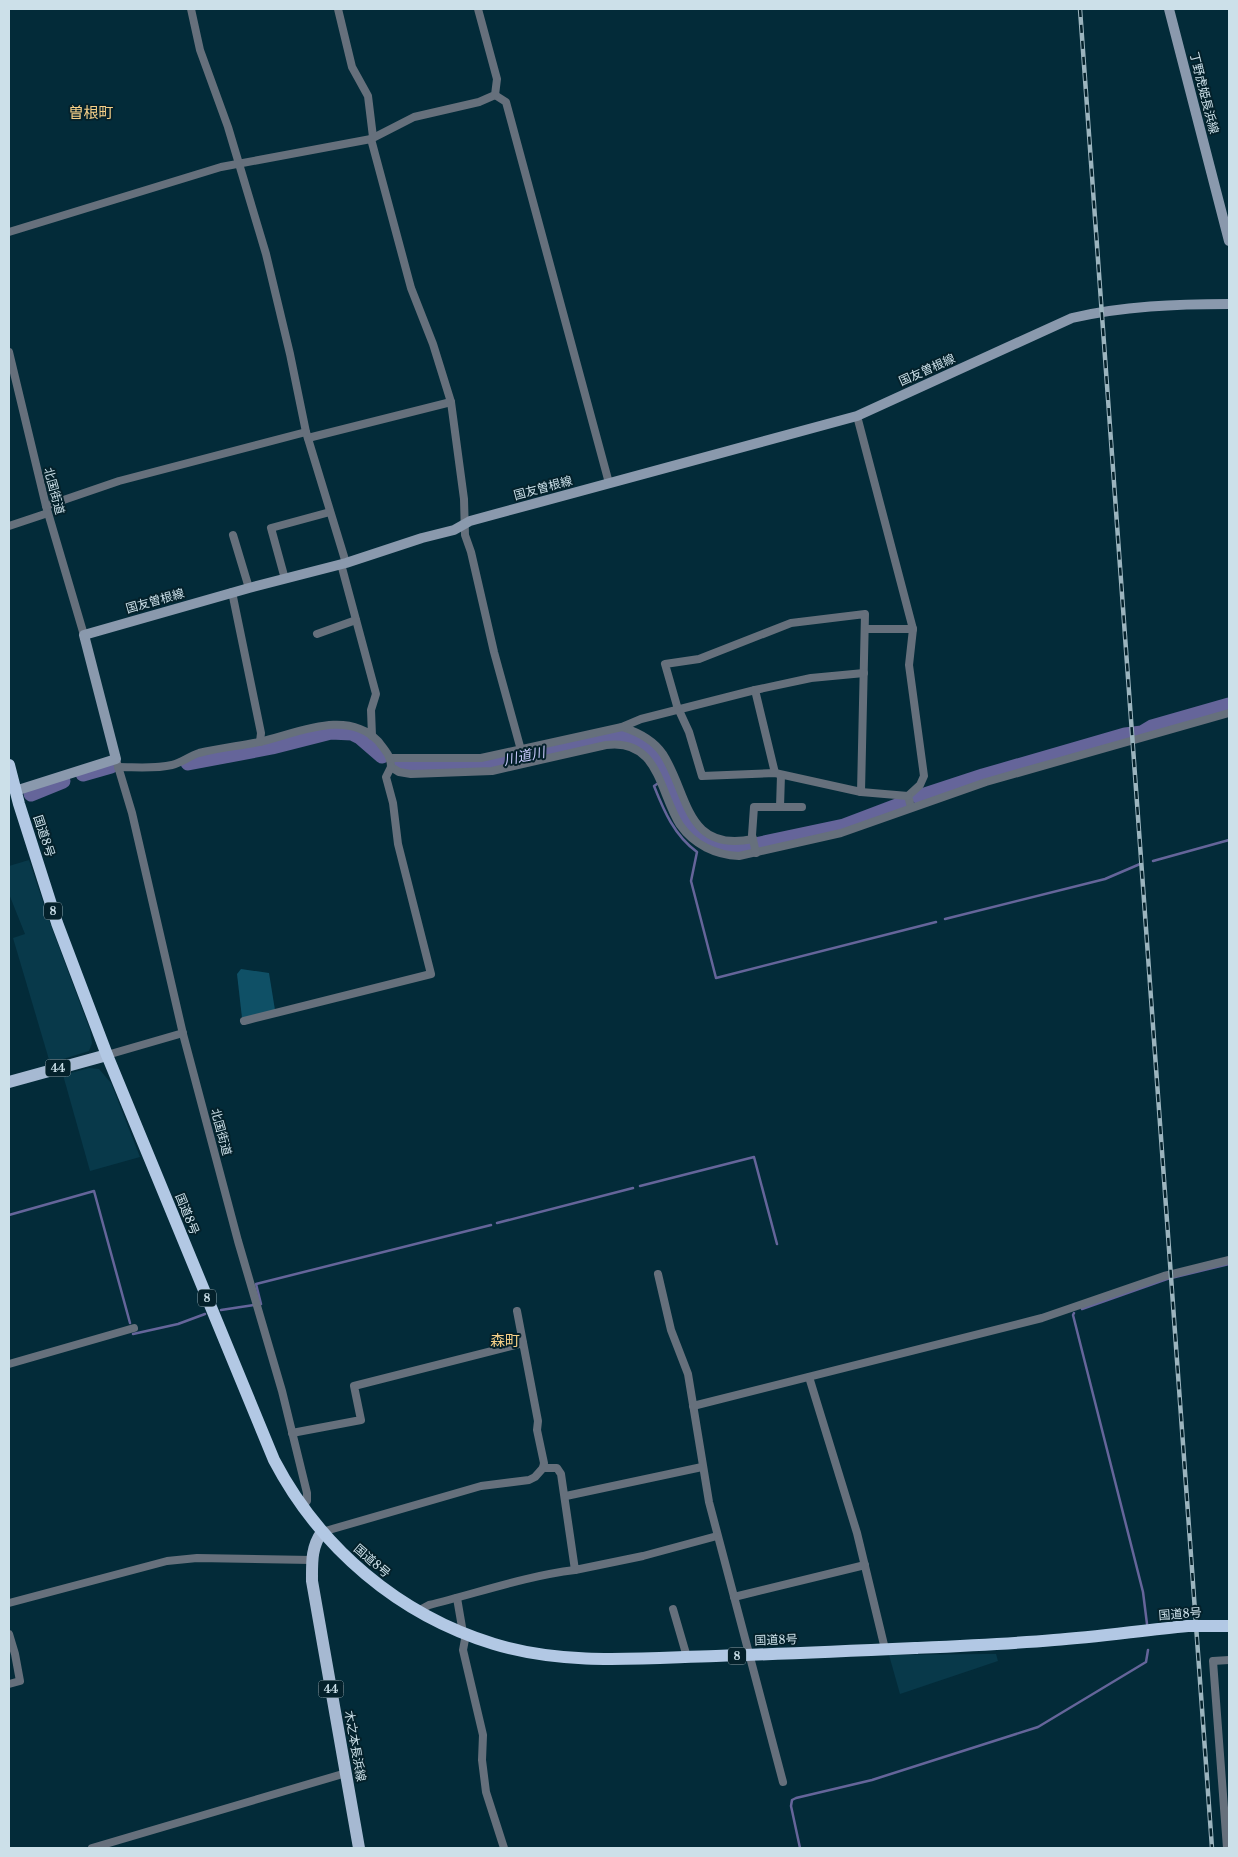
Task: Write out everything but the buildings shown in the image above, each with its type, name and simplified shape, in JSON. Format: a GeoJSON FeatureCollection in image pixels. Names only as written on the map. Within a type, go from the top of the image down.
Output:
{"type":"FeatureCollection","features":[{"type":"Feature","properties":{"kind":"highway","name":"国道8号"},"geometry":{"type":"LineString","coordinates":[[9,765],[12,792],[56,921],[107,1054],[266,1442],[282,1477],[322,1532],[364,1574],[385,1590],[418,1611],[464,1633],[493,1644],[563,1658],[590,1660],[885,1650],[1056,1640],[1188,1626],[1229,1626]]}},
{"type":"Feature","properties":{"kind":"main road","name":"丁野虎姫長浜線"},"geometry":{"type":"LineString","coordinates":[[1170,9],[1229,241]]}},
{"type":"Feature","properties":{"kind":"main road","name":"国友曽根線"},"geometry":{"type":"LineString","coordinates":[[84,634],[232,592],[344,564],[422,538],[454,530],[470,521],[857,416],[1072,318],[1107,311],[1190,304],[1229,304]]}},
{"type":"Feature","properties":{"kind":"main road"},"geometry":{"type":"LineString","coordinates":[[12,792],[117,763],[84,634]]}},
{"type":"Feature","properties":{"kind":"main road","name":"44"},"geometry":{"type":"LineString","coordinates":[[9,1082],[107,1054]]}},
{"type":"Feature","properties":{"kind":"main road","name":"木之本長浜線"},"geometry":{"type":"LineString","coordinates":[[322,1532],[316,1540],[312,1560],[312,1581],[359,1848]]}},
{"type":"Feature","properties":{"kind":"street"},"geometry":{"type":"LineString","coordinates":[[191,9],[200,50],[228,127],[270,271],[307,435],[344,564],[356,620],[376,694],[372,710],[372,736]]}},
{"type":"Feature","properties":{"kind":"street"},"geometry":{"type":"LineString","coordinates":[[338,9],[352,67],[368,96],[372,138],[411,288],[433,344],[451,402],[464,499],[464,525],[494,652],[521,750]]}},
{"type":"Feature","properties":{"kind":"street"},"geometry":{"type":"LineString","coordinates":[[478,9],[497,79],[495,95]]}},
{"type":"Feature","properties":{"kind":"street"},"geometry":{"type":"LineString","coordinates":[[9,232],[238,162],[372,138],[414,117],[479,102],[495,95]]}},
{"type":"Feature","properties":{"kind":"street"},"geometry":{"type":"LineString","coordinates":[[495,95],[506,102],[609,483]]}},
{"type":"Feature","properties":{"kind":"street","name":"北国街道"},"geometry":{"type":"LineString","coordinates":[[9,352],[47,509],[84,634]]}},
{"type":"Feature","properties":{"kind":"street"},"geometry":{"type":"LineString","coordinates":[[9,526],[47,509],[138,476],[451,402]]}},
{"type":"Feature","properties":{"kind":"street"},"geometry":{"type":"LineString","coordinates":[[857,416],[913,629],[909,665],[924,776],[920,785],[908,796],[860,792],[778,774],[702,776],[690,732],[679,710],[665,664],[699,659],[791,622],[865,614],[860,792]]}},
{"type":"Feature","properties":{"kind":"street"},"geometry":{"type":"LineString","coordinates":[[285,579],[271,528],[330,512]]}},
{"type":"Feature","properties":{"kind":"street"},"geometry":{"type":"LineString","coordinates":[[233,535],[249,588]]}},
{"type":"Feature","properties":{"kind":"street"},"geometry":{"type":"LineString","coordinates":[[232,592],[261,733],[260,742]]}},
{"type":"Feature","properties":{"kind":"street"},"geometry":{"type":"LineString","coordinates":[[317,634],[356,620]]}},
{"type":"Feature","properties":{"kind":"street"},"geometry":{"type":"LineString","coordinates":[[866,629],[913,629]]}},
{"type":"Feature","properties":{"kind":"street"},"geometry":{"type":"LineString","coordinates":[[391,758],[481,758],[622,726],[641,719],[755,690],[811,678],[864,673]]}},
{"type":"Feature","properties":{"kind":"street"},"geometry":{"type":"LineString","coordinates":[[755,690],[778,774],[780,806]]}},
{"type":"Feature","properties":{"kind":"street"},"geometry":{"type":"LineString","coordinates":[[391,767],[400,772],[411,774],[484,772],[502,770],[606,745],[622,745],[634,748],[652,762],[681,825],[697,842],[713,851],[729,856],[754,846],[841,833],[986,782],[1229,713]]}},
{"type":"Feature","properties":{"kind":"street"},"geometry":{"type":"LineString","coordinates":[[117,763],[170,766],[198,754],[331,725],[353,726],[372,736],[391,758],[391,767],[386,776],[393,803],[398,844],[431,974],[244,1021]]}},
{"type":"Feature","properties":{"kind":"street"},"geometry":{"type":"LineString","coordinates":[[622,726],[644,736],[663,754],[690,815],[703,830],[711,835],[754,846]]}},
{"type":"Feature","properties":{"kind":"street","name":"北国街道"},"geometry":{"type":"LineString","coordinates":[[117,763],[132,814],[183,1033],[238,1241],[292,1432],[307,1493],[307,1501],[302,1507]]}},
{"type":"Feature","properties":{"kind":"street"},"geometry":{"type":"LineString","coordinates":[[908,796],[911,807]]}},
{"type":"Feature","properties":{"kind":"street"},"geometry":{"type":"LineString","coordinates":[[754,846],[754,807],[802,807]]}},
{"type":"Feature","properties":{"kind":"street"},"geometry":{"type":"LineString","coordinates":[[107,1054],[183,1033]]}},
{"type":"Feature","properties":{"kind":"street"},"geometry":{"type":"LineString","coordinates":[[693,1406],[1042,1318],[1164,1276],[1229,1260]]}},
{"type":"Feature","properties":{"kind":"street"},"geometry":{"type":"LineString","coordinates":[[658,1274],[672,1330],[688,1374],[702,1467],[717,1536],[783,1782]]}},
{"type":"Feature","properties":{"kind":"street"},"geometry":{"type":"LineString","coordinates":[[322,1532],[481,1486],[535,1478],[544,1464],[537,1430],[538,1421],[517,1311]]}},
{"type":"Feature","properties":{"kind":"street"},"geometry":{"type":"LineString","coordinates":[[9,1364],[134,1328]]}},
{"type":"Feature","properties":{"kind":"street"},"geometry":{"type":"LineString","coordinates":[[292,1432],[361,1420],[354,1386],[523,1343]]}},
{"type":"Feature","properties":{"kind":"street"},"geometry":{"type":"LineString","coordinates":[[809,1377],[857,1533],[885,1650]]}},
{"type":"Feature","properties":{"kind":"street"},"geometry":{"type":"LineString","coordinates":[[543,1468],[555,1467],[559,1469],[566,1496],[575,1570]]}},
{"type":"Feature","properties":{"kind":"street"},"geometry":{"type":"LineString","coordinates":[[566,1496],[702,1467]]}},
{"type":"Feature","properties":{"kind":"street"},"geometry":{"type":"LineString","coordinates":[[418,1611],[429,1605],[522,1579],[643,1556],[717,1536]]}},
{"type":"Feature","properties":{"kind":"street"},"geometry":{"type":"LineString","coordinates":[[9,1603],[167,1561],[197,1558],[312,1560]]}},
{"type":"Feature","properties":{"kind":"street"},"geometry":{"type":"LineString","coordinates":[[734,1597],[865,1565]]}},
{"type":"Feature","properties":{"kind":"street"},"geometry":{"type":"LineString","coordinates":[[457,1598],[464,1633],[463,1650],[483,1735],[482,1760],[486,1792],[504,1848]]}},
{"type":"Feature","properties":{"kind":"street"},"geometry":{"type":"LineString","coordinates":[[673,1609],[687,1657]]}},
{"type":"Feature","properties":{"kind":"street"},"geometry":{"type":"LineString","coordinates":[[9,1634],[12,1655],[20,1681],[9,1684]]}},
{"type":"Feature","properties":{"kind":"street"},"geometry":{"type":"LineString","coordinates":[[1227,1848],[1225,1783],[1213,1661],[1229,1660]]}},
{"type":"Feature","properties":{"kind":"street"},"geometry":{"type":"LineString","coordinates":[[92,1848],[346,1773]]}},
{"type":"Feature","properties":{"kind":"shaded area"},"geometry":{"type":"Polygon","coordinates":[[[29,860],[50,923],[90,1030],[92,1043],[89,1051],[50,1063],[13,938],[25,934],[9,894],[9,866],[29,860]]]}},
{"type":"Feature","properties":{"kind":"shaded area"},"geometry":{"type":"Polygon","coordinates":[[[241,969],[269,973],[275,1010],[242,1018],[237,974],[241,969]]]}},
{"type":"Feature","properties":{"kind":"shaded area"},"geometry":{"type":"Polygon","coordinates":[[[89,1068],[99,1069],[111,1083],[140,1157],[90,1171],[63,1075],[89,1068]]]}},
{"type":"Feature","properties":{"kind":"shaded area"},"geometry":{"type":"Polygon","coordinates":[[[996,1654],[998,1661],[900,1694],[889,1655],[996,1654]]]}},
{"type":"Feature","properties":{"kind":"waterway"},"geometry":{"type":"LineString","coordinates":[[919,797],[983,776],[1125,735],[1142,733],[1152,727],[1229,705]]}},
{"type":"Feature","properties":{"kind":"waterway","name":"川道川"},"geometry":{"type":"LineString","coordinates":[[188,763],[272,747],[331,732],[352,733],[360,737],[382,756]]}},
{"type":"Feature","properties":{"kind":"waterway"},"geometry":{"type":"LineString","coordinates":[[400,765],[483,765],[612,737],[637,742],[653,754],[664,771],[681,812],[694,829],[713,842],[741,848],[844,826],[902,804]]}},
{"type":"Feature","properties":{"kind":"waterway","name":"川道川"},"geometry":{"type":"LineString","coordinates":[[83,774],[111,766]]}},
{"type":"Feature","properties":{"kind":"waterway","name":"川道川"},"geometry":{"type":"LineString","coordinates":[[31,794],[63,781]]}},
{"type":"Feature","properties":{"kind":"waterway"},"geometry":{"type":"LineString","coordinates":[[657,784],[654,786],[671,822],[682,838],[697,852],[691,881],[716,978],[936,922]]}},
{"type":"Feature","properties":{"kind":"waterway"},"geometry":{"type":"LineString","coordinates":[[1153,861],[1229,840]]}},
{"type":"Feature","properties":{"kind":"waterway"},"geometry":{"type":"LineString","coordinates":[[945,919],[1105,879],[1140,864]]}},
{"type":"Feature","properties":{"kind":"waterway"},"geometry":{"type":"LineString","coordinates":[[640,1186],[754,1157],[777,1244]]}},
{"type":"Feature","properties":{"kind":"waterway"},"geometry":{"type":"LineString","coordinates":[[497,1223],[633,1188]]}},
{"type":"Feature","properties":{"kind":"waterway"},"geometry":{"type":"LineString","coordinates":[[9,1215],[94,1191],[130,1323]]}},
{"type":"Feature","properties":{"kind":"waterway"},"geometry":{"type":"LineString","coordinates":[[261,1304],[256,1284],[491,1225]]}},
{"type":"Feature","properties":{"kind":"waterway"},"geometry":{"type":"LineString","coordinates":[[1082,1309],[1167,1279],[1229,1264]]}},
{"type":"Feature","properties":{"kind":"waterway"},"geometry":{"type":"LineString","coordinates":[[221,1310],[254,1305]]}},
{"type":"Feature","properties":{"kind":"waterway"},"geometry":{"type":"LineString","coordinates":[[1074,1313],[1143,1592],[1147,1624]]}},
{"type":"Feature","properties":{"kind":"waterway"},"geometry":{"type":"LineString","coordinates":[[133,1334],[178,1324],[205,1314]]}},
{"type":"Feature","properties":{"kind":"waterway"},"geometry":{"type":"LineString","coordinates":[[800,1848],[791,1806],[792,1800],[872,1780],[1038,1727],[1146,1662],[1148,1650]]}},
{"type":"Feature","properties":{"kind":"railway"},"geometry":{"type":"LineString","coordinates":[[1080,9],[1212,1848]]}},
{"type":"Feature","properties":{"kind":"district","name":"曽根町"},"geometry":{"type":"Point","coordinates":[91,113]}},
{"type":"Feature","properties":{"kind":"district","name":"森町"},"geometry":{"type":"Point","coordinates":[505,1341]}}]}
